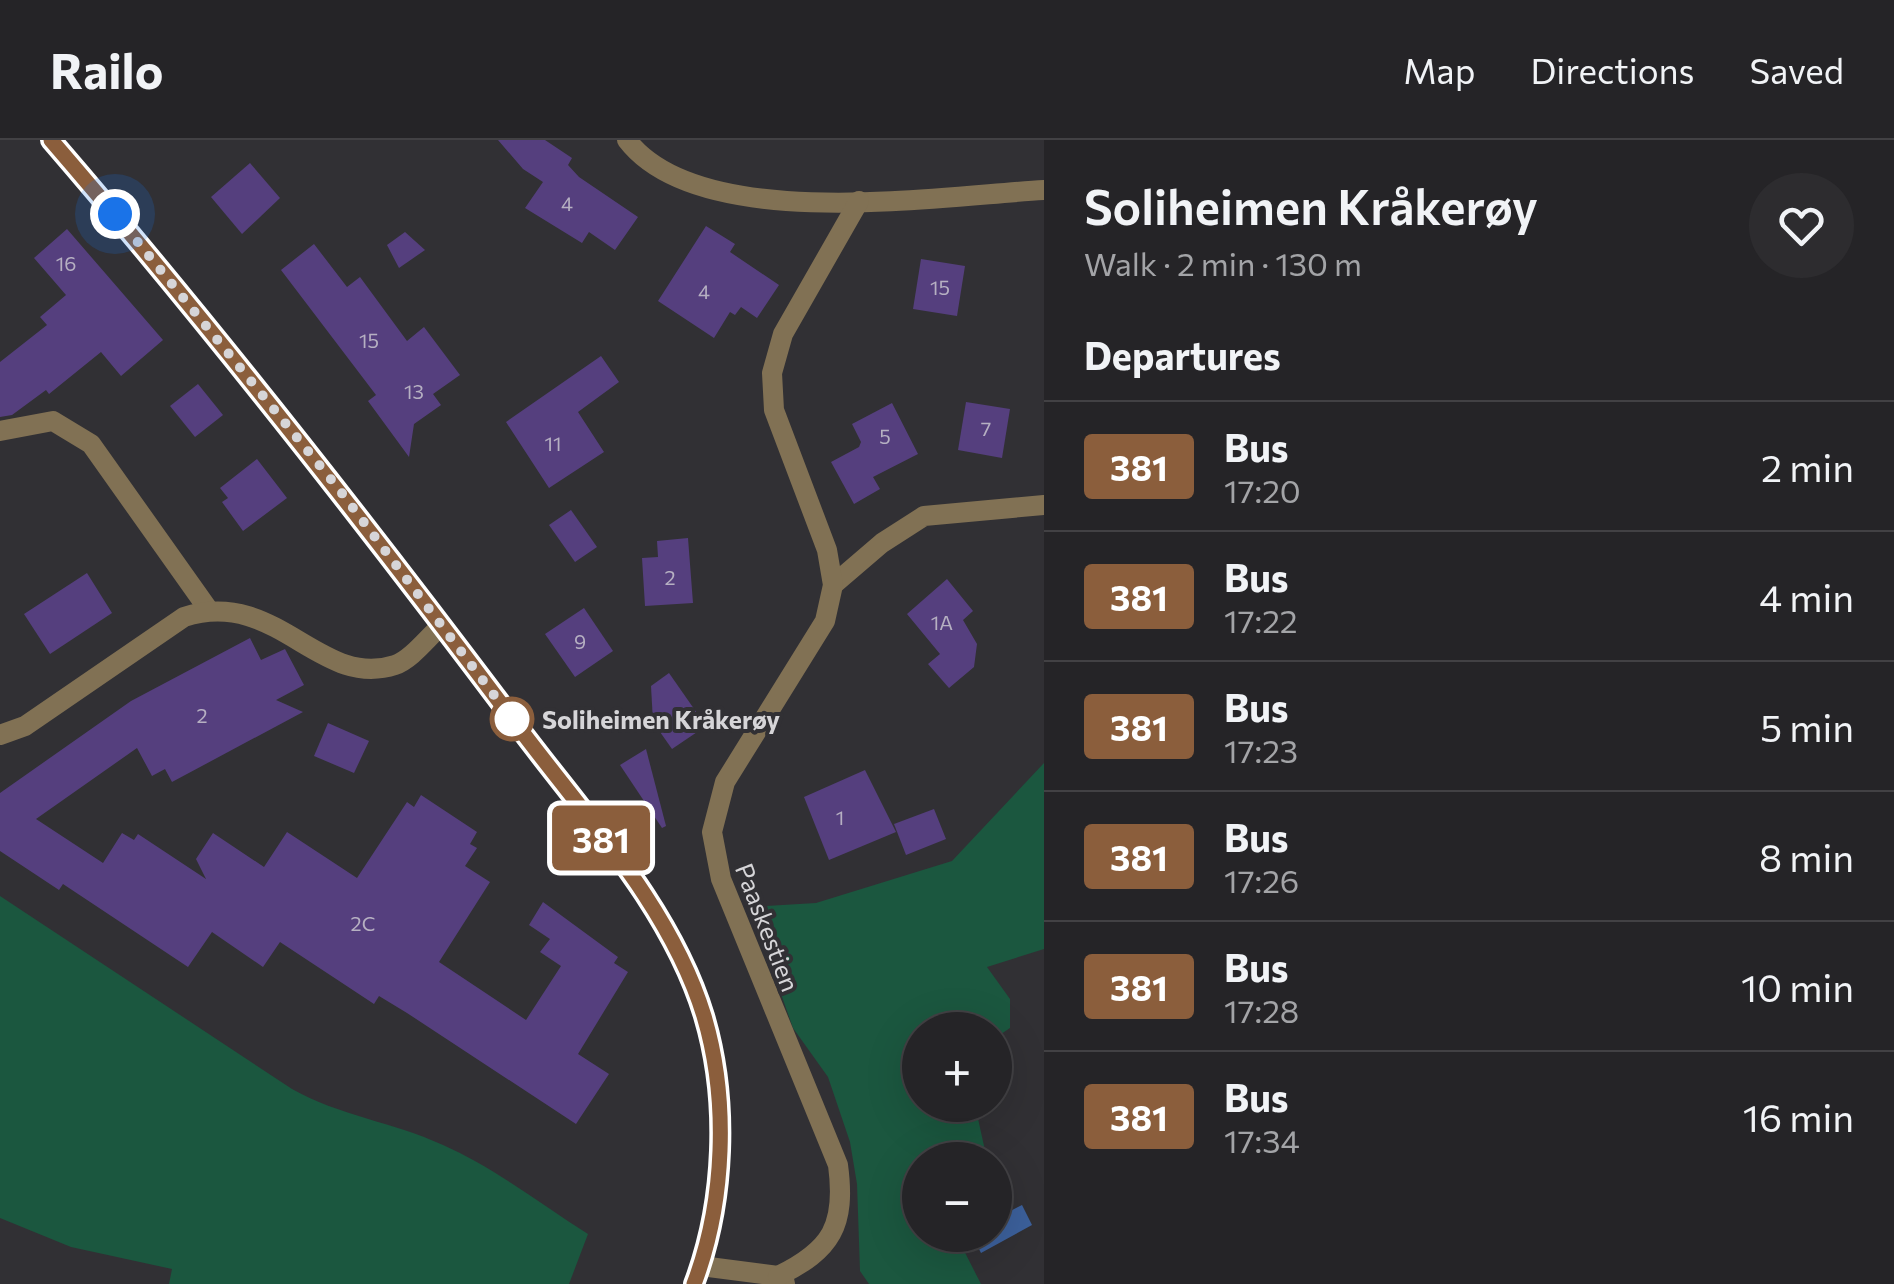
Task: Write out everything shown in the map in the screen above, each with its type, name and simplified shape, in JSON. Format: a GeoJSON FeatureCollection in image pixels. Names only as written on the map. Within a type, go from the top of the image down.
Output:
{"type":"FeatureCollection","features":[{"type":"Feature","properties":{"kind":"street"},"geometry":{"type":"LineString","coordinates":[[52,140],[178,286],[442,625],[658,918],[703,1014],[720,1114],[718,1165],[697,1275],[782,1280]]}},
{"type":"Feature","properties":{"kind":"street"},"geometry":{"type":"LineString","coordinates":[[627,140],[692,184],[767,202],[1044,190]]}},
{"type":"Feature","properties":{"kind":"street"},"geometry":{"type":"LineString","coordinates":[[833,585],[827,550],[774,410],[772,373],[783,334],[859,200]]}},
{"type":"Feature","properties":{"kind":"street"},"geometry":{"type":"LineString","coordinates":[[0,431],[53,421],[91,444],[208,609]]}},
{"type":"Feature","properties":{"kind":"street"},"geometry":{"type":"LineString","coordinates":[[833,585],[882,543],[924,516],[1044,505]]}},
{"type":"Feature","properties":{"kind":"street","name":"Paaskestien"},"geometry":{"type":"LineString","coordinates":[[782,1280],[828,1243],[842,1194],[838,1165],[720,879],[712,832],[724,782],[824,621],[833,585]]}},
{"type":"Feature","properties":{"kind":"street"},"geometry":{"type":"LineString","coordinates":[[0,735],[25,726],[184,617],[208,609],[265,620],[351,668],[394,666],[442,625]]}},
{"type":"Feature","properties":{"kind":"green space"},"geometry":{"type":"Polygon","coordinates":[[[1044,763],[1044,949],[987,967],[1010,999],[1010,1012],[902,1012],[902,1122],[979,1122],[983,1142],[902,1142],[902,1252],[965,1252],[981,1284],[869,1284],[860,1271],[857,1184],[850,1142],[828,1077],[793,1028],[754,917],[766,906],[816,903],[952,861],[1044,763]]]}},
{"type":"Feature","properties":{"kind":"green space"},"geometry":{"type":"Polygon","coordinates":[[[0,896],[292,1089],[462,1154],[588,1234],[569,1284],[169,1284],[172,1269],[71,1247],[0,1218],[0,896]]]}},
{"type":"Feature","properties":{"kind":"water"},"geometry":{"type":"Polygon","coordinates":[[[1022,1205],[1032,1225],[1012,1236],[1012,1210],[1022,1205]]]}},
{"type":"Feature","properties":{"kind":"building"},"geometry":{"type":"Polygon","coordinates":[[[498,140],[545,140],[572,158],[568,165],[579,177],[638,217],[615,250],[589,232],[582,243],[525,208],[543,182],[523,169],[498,140]]]}},
{"type":"Feature","properties":{"kind":"building"},"geometry":{"type":"Polygon","coordinates":[[[250,163],[280,198],[242,234],[211,197],[250,163]]]}},
{"type":"Feature","properties":{"kind":"building"},"geometry":{"type":"Polygon","coordinates":[[[706,226],[735,244],[730,252],[779,285],[757,318],[741,307],[735,315],[730,312],[714,338],[658,301],[706,226]]]}},
{"type":"Feature","properties":{"kind":"building"},"geometry":{"type":"Polygon","coordinates":[[[67,229],[163,340],[121,376],[101,352],[49,394],[46,390],[12,415],[0,417],[0,362],[47,325],[40,317],[66,295],[34,258],[67,229]]]}},
{"type":"Feature","properties":{"kind":"building"},"geometry":{"type":"Polygon","coordinates":[[[405,232],[425,250],[399,268],[387,245],[405,232]]]}},
{"type":"Feature","properties":{"kind":"building"},"geometry":{"type":"Polygon","coordinates":[[[314,244],[347,287],[360,277],[407,341],[424,327],[460,375],[433,394],[441,405],[414,424],[409,457],[368,401],[376,395],[281,270],[314,244]]]}},
{"type":"Feature","properties":{"kind":"building"},"geometry":{"type":"Polygon","coordinates":[[[921,259],[965,266],[957,316],[913,309],[921,259]]]}},
{"type":"Feature","properties":{"kind":"building"},"geometry":{"type":"Polygon","coordinates":[[[601,356],[619,382],[578,412],[604,452],[549,488],[506,422],[601,356]]]}},
{"type":"Feature","properties":{"kind":"building"},"geometry":{"type":"Polygon","coordinates":[[[198,384],[223,415],[195,437],[170,406],[198,384]]]}},
{"type":"Feature","properties":{"kind":"building"},"geometry":{"type":"Polygon","coordinates":[[[966,402],[1010,409],[1002,458],[958,450],[966,402]]]}},
{"type":"Feature","properties":{"kind":"building"},"geometry":{"type":"Polygon","coordinates":[[[892,403],[918,454],[873,477],[880,489],[854,504],[831,462],[859,447],[861,442],[852,424],[892,403]]]}},
{"type":"Feature","properties":{"kind":"building"},"geometry":{"type":"Polygon","coordinates":[[[257,459],[287,498],[243,531],[222,502],[228,498],[220,488],[257,459]]]}},
{"type":"Feature","properties":{"kind":"building"},"geometry":{"type":"Polygon","coordinates":[[[571,510],[597,547],[575,562],[549,525],[571,510]]]}},
{"type":"Feature","properties":{"kind":"building"},"geometry":{"type":"Polygon","coordinates":[[[688,538],[693,603],[645,606],[642,558],[658,557],[657,541],[688,538]]]}},
{"type":"Feature","properties":{"kind":"building"},"geometry":{"type":"Polygon","coordinates":[[[87,573],[112,613],[50,654],[24,614],[87,573]]]}},
{"type":"Feature","properties":{"kind":"building"},"geometry":{"type":"Polygon","coordinates":[[[947,579],[973,611],[963,620],[977,644],[974,667],[949,688],[928,664],[940,654],[907,614],[947,579]]]}},
{"type":"Feature","properties":{"kind":"building"},"geometry":{"type":"Polygon","coordinates":[[[584,608],[613,651],[575,677],[545,634],[584,608]]]}},
{"type":"Feature","properties":{"kind":"building"},"geometry":{"type":"Polygon","coordinates":[[[250,638],[261,660],[285,649],[304,685],[276,700],[303,712],[172,782],[165,769],[152,776],[137,748],[36,819],[103,863],[122,833],[134,840],[138,834],[206,879],[196,859],[213,833],[264,867],[287,832],[357,878],[407,802],[414,807],[421,795],[477,832],[470,844],[477,848],[465,866],[490,882],[439,962],[526,1020],[561,966],[540,952],[550,939],[529,925],[543,902],[618,957],[614,963],[628,972],[578,1054],[609,1074],[576,1124],[407,1013],[379,996],[374,1004],[280,942],[263,967],[212,932],[188,967],[63,884],[59,890],[0,851],[0,793],[131,701],[250,638]]]}},
{"type":"Feature","properties":{"kind":"building"},"geometry":{"type":"Polygon","coordinates":[[[669,673],[706,726],[672,749],[653,722],[651,686],[669,673]]]}},
{"type":"Feature","properties":{"kind":"building"},"geometry":{"type":"Polygon","coordinates":[[[328,723],[369,741],[354,773],[314,756],[328,723]]]}},
{"type":"Feature","properties":{"kind":"building"},"geometry":{"type":"Polygon","coordinates":[[[646,749],[666,826],[662,828],[620,765],[646,749]]]}},
{"type":"Feature","properties":{"kind":"building"},"geometry":{"type":"Polygon","coordinates":[[[865,770],[896,832],[829,860],[804,797],[865,770]]]}},
{"type":"Feature","properties":{"kind":"building"},"geometry":{"type":"Polygon","coordinates":[[[934,809],[946,839],[906,855],[894,824],[934,809]]]}},
{"type":"Feature","properties":{"kind":"bus line","name":"381"},"geometry":{"type":"LineString","coordinates":[[51,140],[178,286],[338,488],[612,852],[669,936],[703,1014],[715,1066],[720,1114],[712,1212],[694,1284]]}},
{"type":"Feature","properties":{"kind":"place","name":"Soliheimen Kråkerøy"},"geometry":{"type":"Point","coordinates":[512,719]}},
{"type":"Feature","properties":{"kind":"route"},"geometry":{"type":"LineString","coordinates":[[115,214],[178,286],[338,488],[512,719]]}}]}
